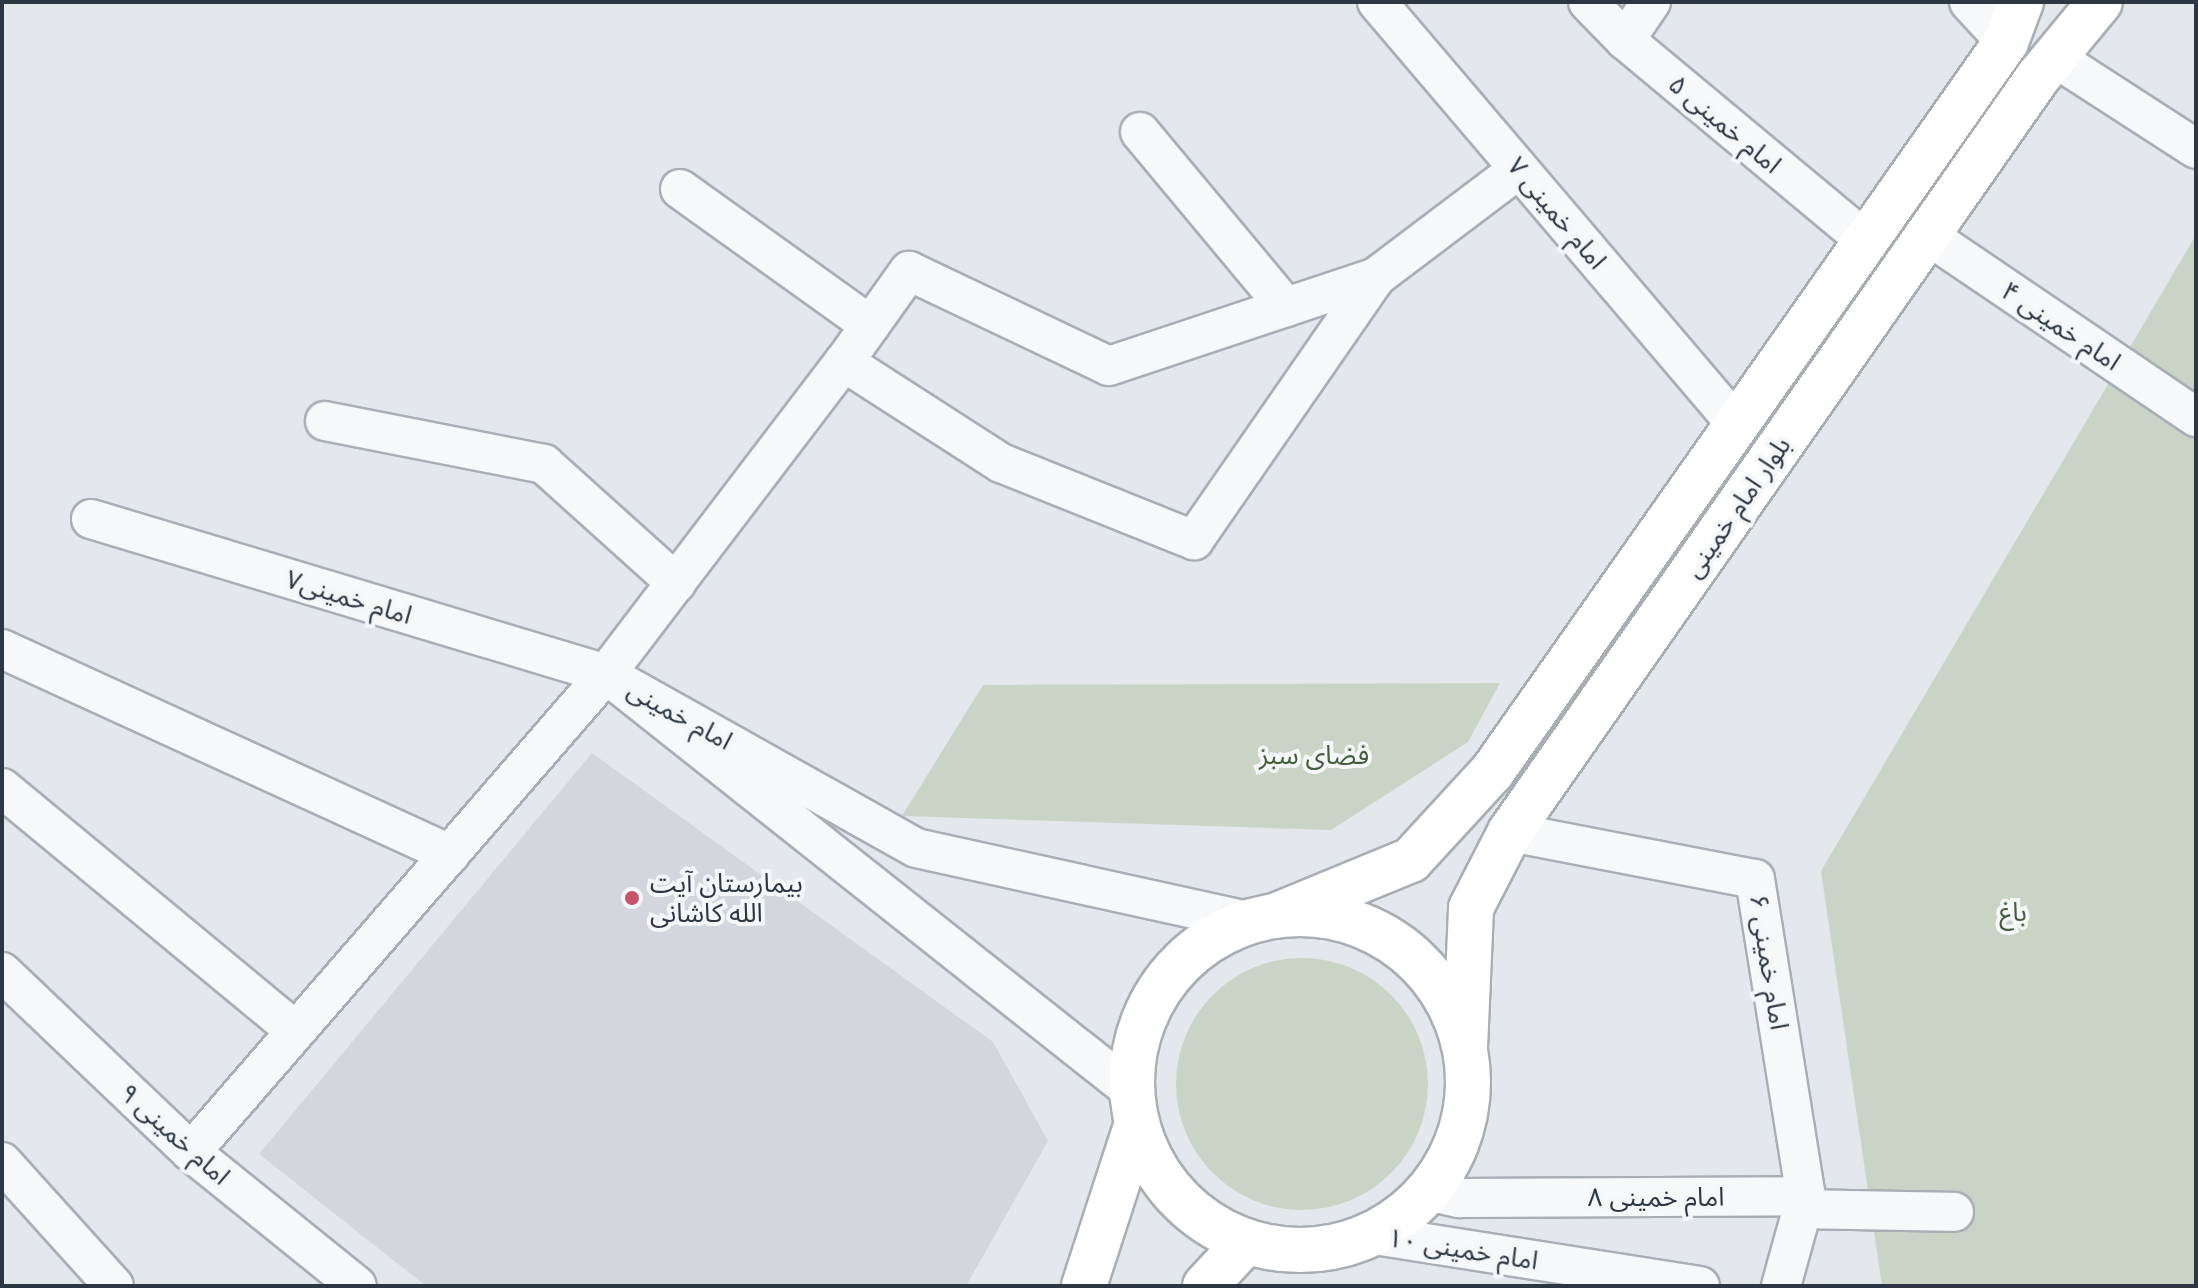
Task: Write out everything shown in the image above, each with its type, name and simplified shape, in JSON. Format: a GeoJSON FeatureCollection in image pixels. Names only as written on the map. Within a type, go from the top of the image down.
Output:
{"type":"FeatureCollection","features":[{"type":"Feature","properties":{"kind":"highway","name":"بلوار امام خمینی"},"geometry":{"type":"LineString","coordinates":[[1134,1107],[1136,1047],[1151,1005],[1175,969],[1210,941],[1411,860],[1492,772],[2006,42],[2021,2]]}},
{"type":"Feature","properties":{"kind":"highway","name":"بلوار امام خمینی"},"geometry":{"type":"LineString","coordinates":[[1465,1047],[1471,908],[1510,832],[1927,235],[2054,57],[2100,2]]}},
{"type":"Feature","properties":{"kind":"highway"},"geometry":{"type":"LineString","coordinates":[[1134,1107],[1152,1162],[1176,1197],[1208,1223],[1246,1242],[1295,1251],[1345,1244],[1390,1224],[1428,1191],[1459,1135],[1468,1098],[1465,1047],[1448,1000],[1417,959],[1375,931],[1327,915],[1263,918]]}},
{"type":"Feature","properties":{"kind":"highway"},"geometry":{"type":"LineString","coordinates":[[1084,1286],[1134,1107]]}},
{"type":"Feature","properties":{"kind":"highway"},"geometry":{"type":"LineString","coordinates":[[1205,1286],[1246,1242]]}},
{"type":"Feature","properties":{"kind":"street","name":"امام خمینی ۷"},"geometry":{"type":"LineString","coordinates":[[1377,2],[1737,425]]}},
{"type":"Feature","properties":{"kind":"street","name":"امام خمینی ۵"},"geometry":{"type":"LineString","coordinates":[[1588,2],[1625,40],[1866,241]]}},
{"type":"Feature","properties":{"kind":"street"},"geometry":{"type":"LineString","coordinates":[[1625,40],[1651,2]]}},
{"type":"Feature","properties":{"kind":"street"},"geometry":{"type":"LineString","coordinates":[[1969,2],[2006,42]]}},
{"type":"Feature","properties":{"kind":"street"},"geometry":{"type":"LineString","coordinates":[[2054,57],[2196,149]]}},
{"type":"Feature","properties":{"kind":"street"},"geometry":{"type":"LineString","coordinates":[[1140,132],[1286,307]]}},
{"type":"Feature","properties":{"kind":"street"},"geometry":{"type":"LineString","coordinates":[[844,362],[1001,463],[1194,540],[1376,277],[1519,169]]}},
{"type":"Feature","properties":{"kind":"street"},"geometry":{"type":"LineString","coordinates":[[680,189],[870,325]]}},
{"type":"Feature","properties":{"kind":"street","name":"امام خمینی ۴"},"geometry":{"type":"LineString","coordinates":[[1927,235],[2196,417]]}},
{"type":"Feature","properties":{"kind":"street"},"geometry":{"type":"LineString","coordinates":[[191,1152],[606,674],[844,362],[909,271],[1109,366],[1376,277]]}},
{"type":"Feature","properties":{"kind":"street"},"geometry":{"type":"LineString","coordinates":[[325,421],[544,464],[676,583]]}},
{"type":"Feature","properties":{"kind":"street","name":"امام خمینی۷"},"geometry":{"type":"LineString","coordinates":[[91,519],[606,674]]}},
{"type":"Feature","properties":{"kind":"street"},"geometry":{"type":"LineString","coordinates":[[2,649],[450,854]]}},
{"type":"Feature","properties":{"kind":"street","name":"امام خمینی"},"geometry":{"type":"LineString","coordinates":[[606,674],[916,848],[1263,918]]}},
{"type":"Feature","properties":{"kind":"street","name":"امام خمینی"},"geometry":{"type":"LineString","coordinates":[[606,674],[1134,1107]]}},
{"type":"Feature","properties":{"kind":"street"},"geometry":{"type":"LineString","coordinates":[[2,788],[296,1031]]}},
{"type":"Feature","properties":{"kind":"street","name":"امام خمینی ۶"},"geometry":{"type":"LineString","coordinates":[[1510,832],[1755,879],[1804,1202]]}},
{"type":"Feature","properties":{"kind":"street","name":"امام خمینی ۹"},"geometry":{"type":"LineString","coordinates":[[2,972],[191,1152],[357,1286]]}},
{"type":"Feature","properties":{"kind":"street"},"geometry":{"type":"LineString","coordinates":[[2,1162],[114,1286]]}},
{"type":"Feature","properties":{"kind":"street","name":"امام خمینی ۸"},"geometry":{"type":"LineString","coordinates":[[1428,1191],[1459,1198],[1804,1202],[1954,1212]]}},
{"type":"Feature","properties":{"kind":"street"},"geometry":{"type":"LineString","coordinates":[[1783,1279],[1804,1202]]}},
{"type":"Feature","properties":{"kind":"street","name":"امام خمینی ۱۰"},"geometry":{"type":"LineString","coordinates":[[1368,1234],[1700,1286]]}},
{"type":"Feature","properties":{"kind":"shaded area","name":"بیمارستان آیت الله کاشانی"},"geometry":{"type":"Polygon","coordinates":[[[592,753],[993,1042],[1048,1141],[966,1286],[426,1286],[259,1154],[592,753]]]}},
{"type":"Feature","properties":{"kind":"green space","name":"باغ"},"geometry":{"type":"Polygon","coordinates":[[[2196,235],[2196,1286],[1882,1286],[1821,871],[2196,235]]]}},
{"type":"Feature","properties":{"kind":"green space","name":"فضای سبز"},"geometry":{"type":"Polygon","coordinates":[[[1500,683],[1468,742],[1331,830],[902,816],[983,685],[1500,683]]]}},
{"type":"Feature","properties":{"kind":"green space"},"geometry":{"type":"Polygon","coordinates":[[[1302,958],[1350,968],[1391,995],[1418,1036],[1428,1084],[1418,1132],[1391,1173],[1350,1200],[1302,1210],[1254,1200],[1213,1173],[1186,1132],[1176,1084],[1186,1036],[1213,995],[1254,968],[1302,958]]]}},
{"type":"Feature","properties":{"kind":"place","name":"بیمارستان آیت الله کاشانی"},"geometry":{"type":"Point","coordinates":[632,898]}}]}
